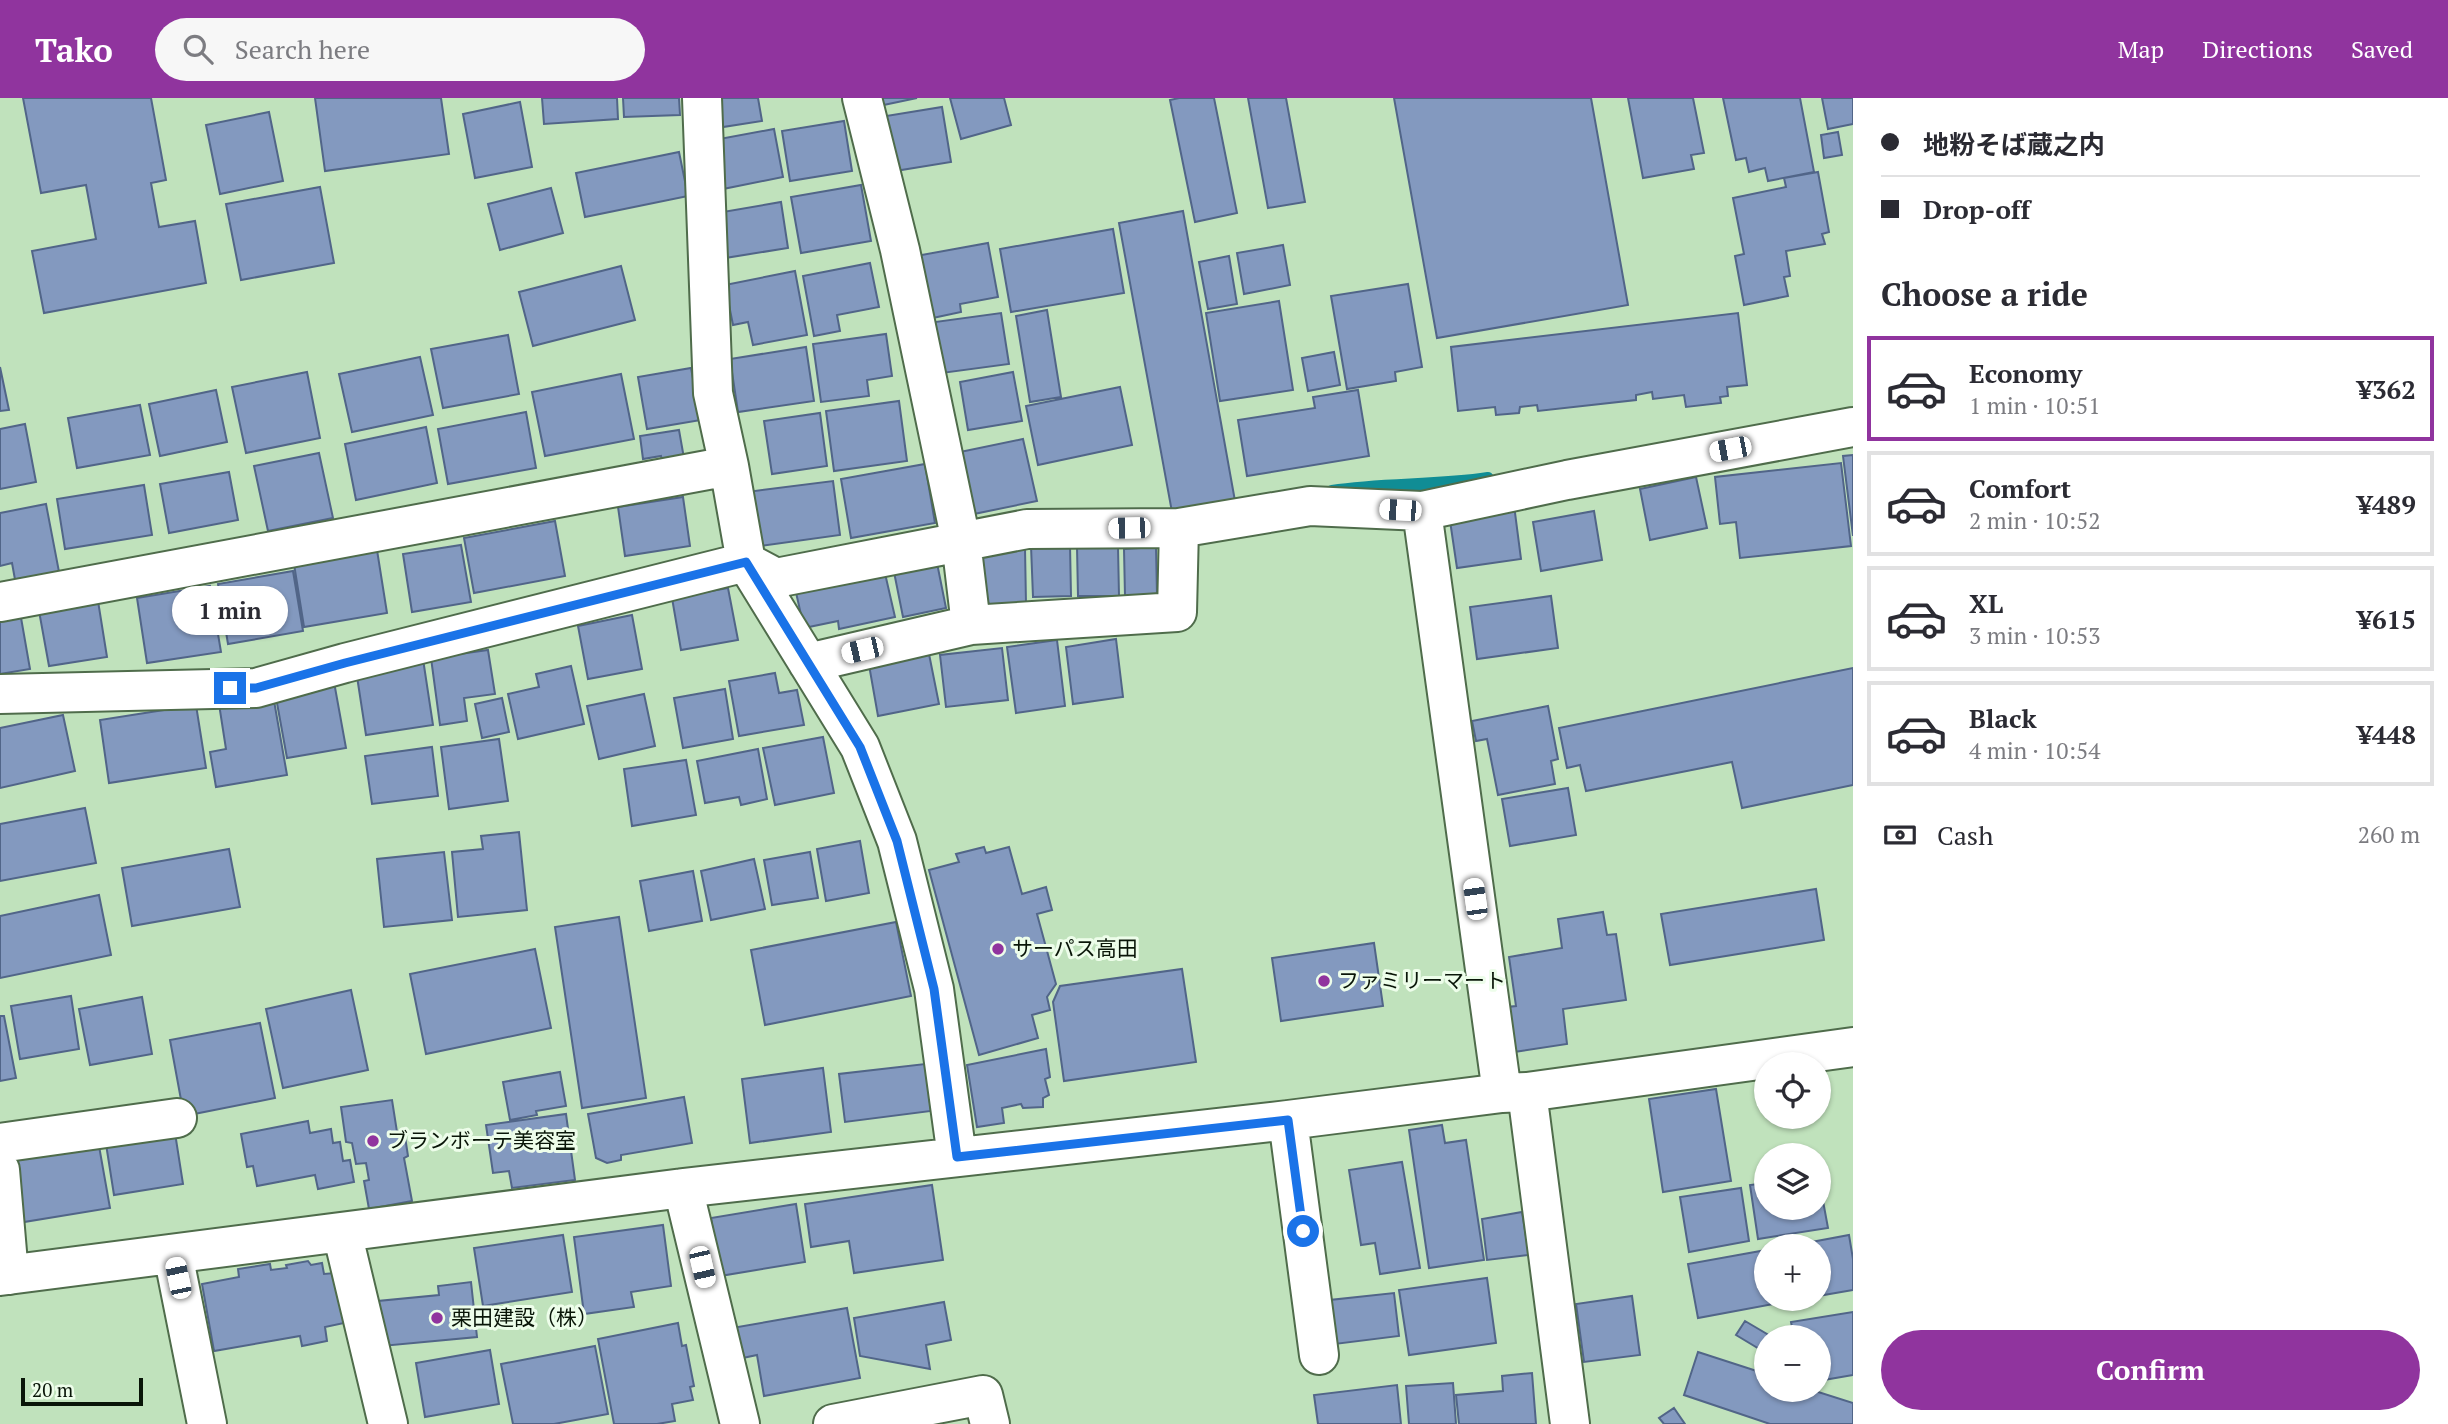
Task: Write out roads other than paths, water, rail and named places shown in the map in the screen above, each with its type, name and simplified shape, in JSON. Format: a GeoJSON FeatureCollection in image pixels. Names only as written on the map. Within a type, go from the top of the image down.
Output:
{"type":"FeatureCollection","features":[{"type":"Feature","properties":{"kind":"street"},"geometry":{"type":"LineString","coordinates":[[702,98],[713,393],[746,562],[860,747],[897,841],[934,989],[957,1157]]}},
{"type":"Feature","properties":{"kind":"street"},"geometry":{"type":"LineString","coordinates":[[862,98],[900,250],[961,541],[971,625]]}},
{"type":"Feature","properties":{"kind":"street"},"geometry":{"type":"LineString","coordinates":[[0,694],[256,688],[746,562],[776,578],[1027,529],[1179,527],[1310,506],[1422,511],[1567,480],[1853,427]]}},
{"type":"Feature","properties":{"kind":"street"},"geometry":{"type":"LineString","coordinates":[[0,602],[729,466]]}},
{"type":"Feature","properties":{"kind":"street"},"geometry":{"type":"LineString","coordinates":[[1422,511],[1514,1093],[1570,1424]]}},
{"type":"Feature","properties":{"kind":"street"},"geometry":{"type":"LineString","coordinates":[[808,663],[971,625],[1177,612],[1179,527]]}},
{"type":"Feature","properties":{"kind":"street"},"geometry":{"type":"LineString","coordinates":[[0,1170],[5,1276],[683,1188],[1514,1093],[1853,1047]]}},
{"type":"Feature","properties":{"kind":"street"},"geometry":{"type":"LineString","coordinates":[[0,1143],[177,1118]]}},
{"type":"Feature","properties":{"kind":"street"},"geometry":{"type":"LineString","coordinates":[[1288,1120],[1319,1355]]}},
{"type":"Feature","properties":{"kind":"street"},"geometry":{"type":"LineString","coordinates":[[683,1188],[740,1424]]}},
{"type":"Feature","properties":{"kind":"street"},"geometry":{"type":"LineString","coordinates":[[342,1232],[388,1424]]}},
{"type":"Feature","properties":{"kind":"street"},"geometry":{"type":"LineString","coordinates":[[173,1254],[207,1424]]}},
{"type":"Feature","properties":{"kind":"street"},"geometry":{"type":"LineString","coordinates":[[833,1424],[983,1395],[990,1424]]}},
{"type":"Feature","properties":{"kind":"waterway"},"geometry":{"type":"LineString","coordinates":[[1332,491],[1488,478]]}},
{"type":"Feature","properties":{"kind":"place","name":"サーパス高田"},"geometry":{"type":"Point","coordinates":[998,949]}},
{"type":"Feature","properties":{"kind":"place","name":"ファミリーマート"},"geometry":{"type":"Point","coordinates":[1324,981]}},
{"type":"Feature","properties":{"kind":"place","name":"ブランボーテ美容室"},"geometry":{"type":"Point","coordinates":[373,1141]}},
{"type":"Feature","properties":{"kind":"place","name":"栗田建設（株）"},"geometry":{"type":"Point","coordinates":[437,1318]}}]}
